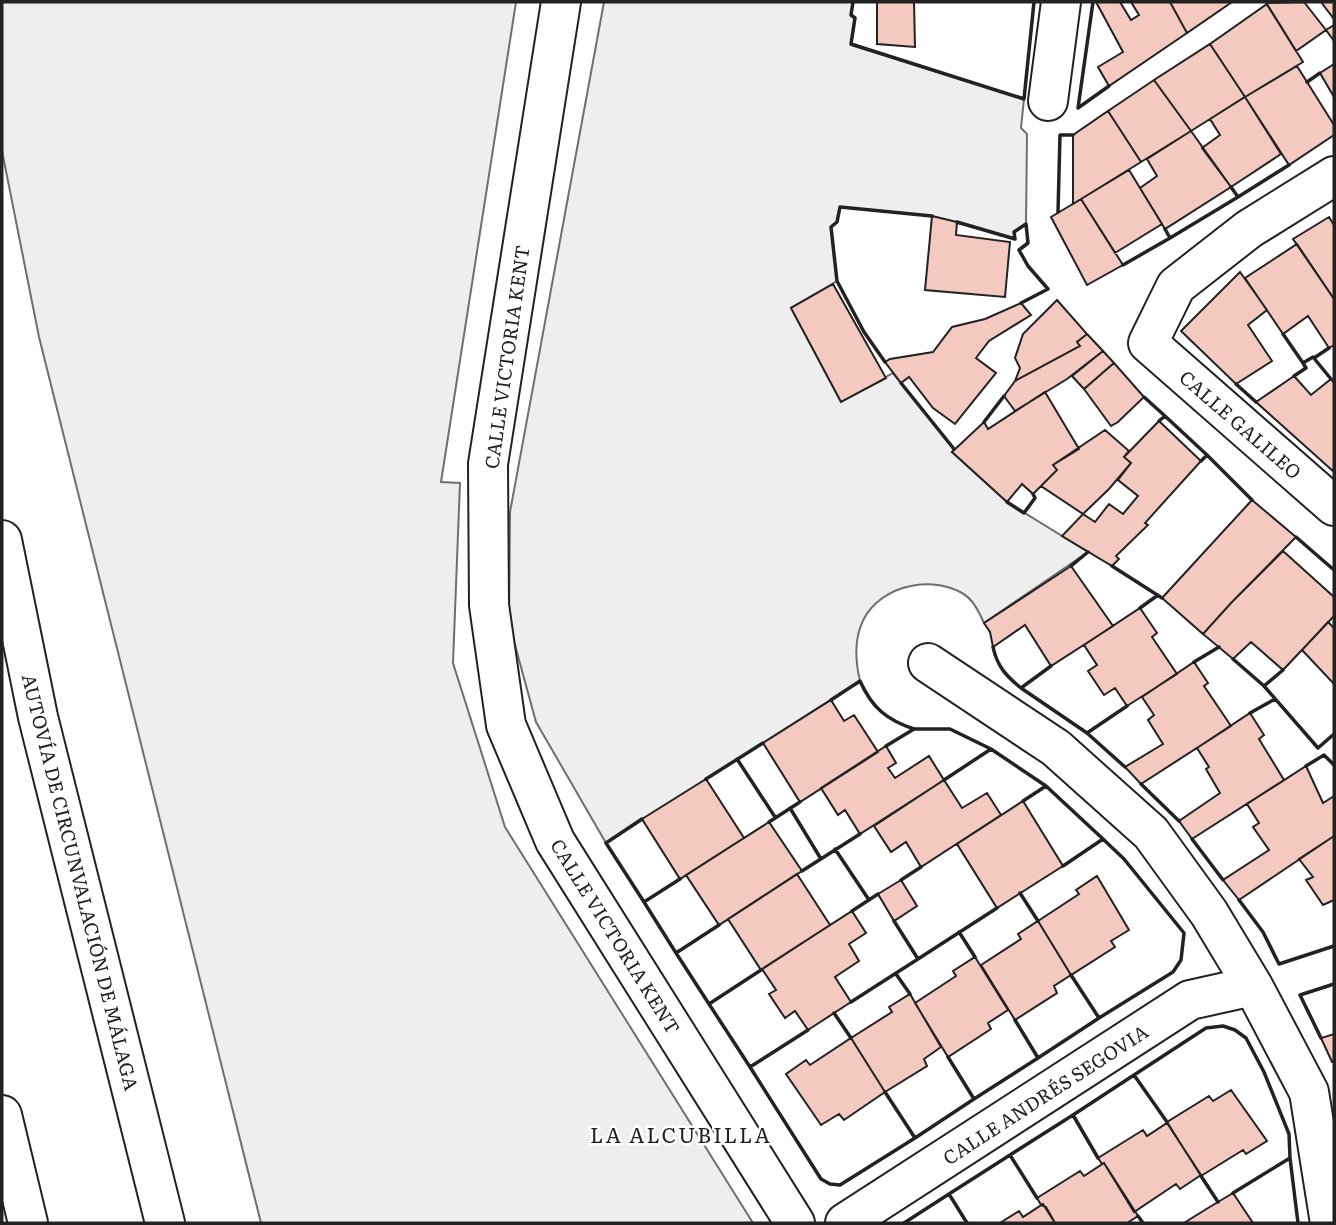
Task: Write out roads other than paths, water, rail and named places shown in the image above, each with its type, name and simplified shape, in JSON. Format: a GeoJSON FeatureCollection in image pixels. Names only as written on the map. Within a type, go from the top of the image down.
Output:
{"type":"FeatureCollection","features":[{"type":"Feature","properties":{"kind":"main road","name":"CALLE VICTORIA KENT"},"geometry":{"type":"LineString","coordinates":[[561,2],[488,464],[489,605],[506,725],[555,841],[795,1223]]}},
{"type":"Feature","properties":{"kind":"main road"},"geometry":{"type":"LineString","coordinates":[[1048,101],[1061,2]]}},
{"type":"Feature","properties":{"kind":"main road","name":"CALLE GALILEO"},"geometry":{"type":"LineString","coordinates":[[1334,176],[1249,229],[1176,286],[1148,343],[1334,506]]}},
{"type":"Feature","properties":{"kind":"main road","name":"AUTOVÍA DE CIRCUNVALACIÓN DE MÁLAGA"},"geometry":{"type":"LineString","coordinates":[[2,540],[38,717],[165,1223]]}},
{"type":"Feature","properties":{"kind":"main road"},"geometry":{"type":"LineString","coordinates":[[928,663],[1056,748],[1151,833],[1209,913],[1253,986],[1308,1092],[1330,1223]]}},
{"type":"Feature","properties":{"kind":"main road","name":"CALLE ANDRÉS SEGOVIA"},"geometry":{"type":"LineString","coordinates":[[845,1223],[1190,1000],[1253,986]]}},
{"type":"Feature","properties":{"kind":"main road"},"geometry":{"type":"LineString","coordinates":[[2,1115],[29,1223]]}},
{"type":"Feature","properties":{"kind":"district","name":"LA ALCUBILLA"},"geometry":{"type":"Point","coordinates":[681,1133]}}]}
